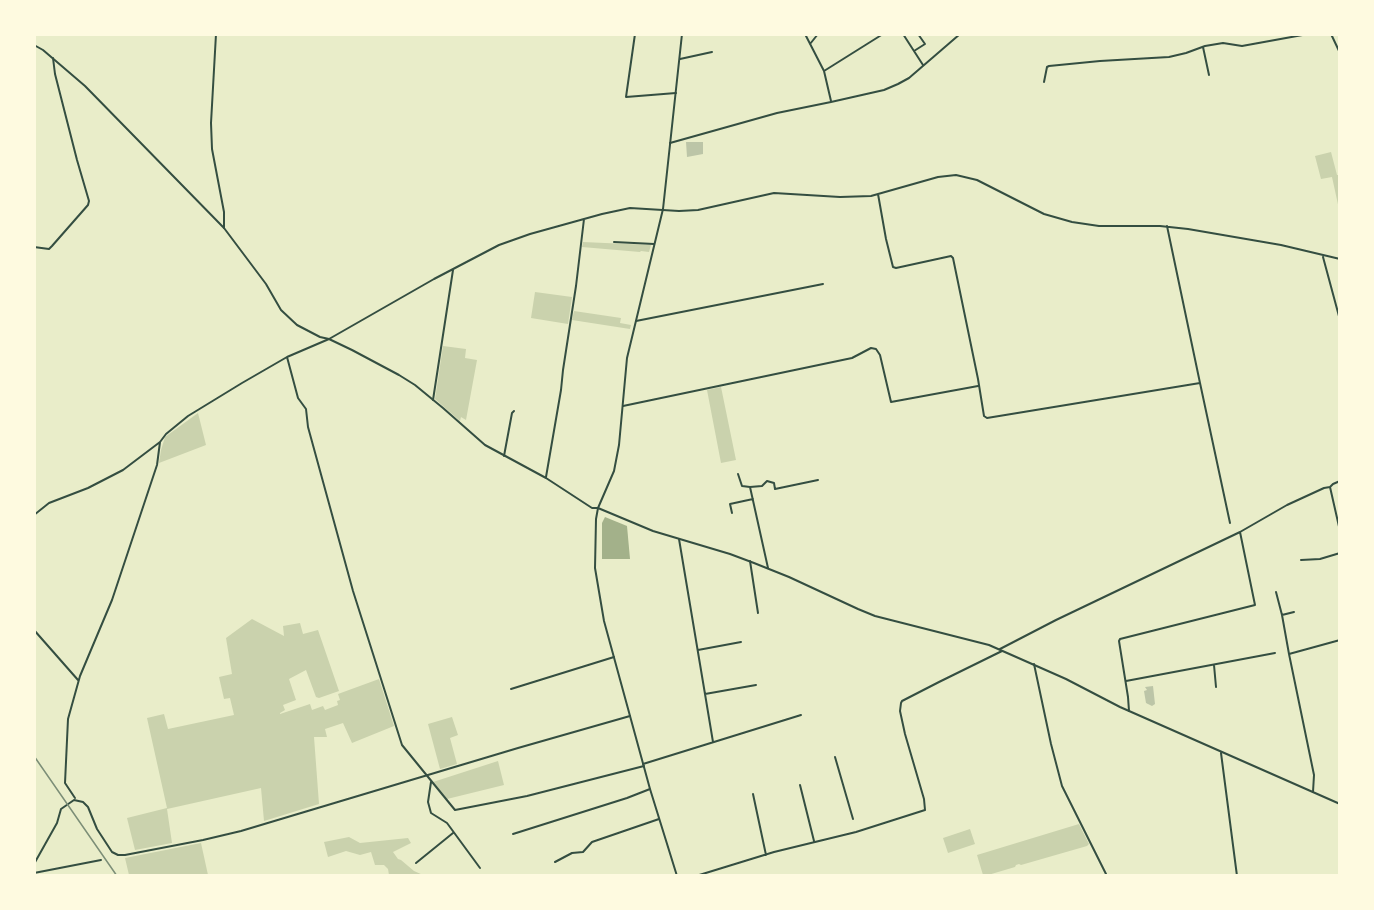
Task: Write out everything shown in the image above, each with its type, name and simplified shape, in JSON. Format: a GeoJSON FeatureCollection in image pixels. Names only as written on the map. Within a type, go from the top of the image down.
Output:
{"type":"FeatureCollection","features":[{"type":"Feature","properties":{"kind":"street"},"geometry":{"type":"LineString","coordinates":[[216,34],[211,111],[212,141],[213,162],[224,212],[224,228]]}},
{"type":"Feature","properties":{"kind":"street"},"geometry":{"type":"LineString","coordinates":[[634,34],[626,97],[676,93]]}},
{"type":"Feature","properties":{"kind":"street"},"geometry":{"type":"LineString","coordinates":[[677,876],[643,765],[604,621],[595,568],[598,508],[614,471],[619,445],[627,358],[663,209],[682,34]]}},
{"type":"Feature","properties":{"kind":"street"},"geometry":{"type":"LineString","coordinates":[[805,34],[824,71],[831,102]]}},
{"type":"Feature","properties":{"kind":"street"},"geometry":{"type":"LineString","coordinates":[[810,44],[819,34]]}},
{"type":"Feature","properties":{"kind":"street"},"geometry":{"type":"LineString","coordinates":[[824,71],[884,34]]}},
{"type":"Feature","properties":{"kind":"street"},"geometry":{"type":"LineString","coordinates":[[903,34],[923,65]]}},
{"type":"Feature","properties":{"kind":"street"},"geometry":{"type":"LineString","coordinates":[[914,51],[925,44],[918,34]]}},
{"type":"Feature","properties":{"kind":"street"},"geometry":{"type":"LineString","coordinates":[[670,143],[777,113],[884,90],[909,78],[960,34]]}},
{"type":"Feature","properties":{"kind":"street"},"geometry":{"type":"LineString","coordinates":[[1044,82],[1049,66],[1169,57],[1223,43],[1242,46],[1308,34]]}},
{"type":"Feature","properties":{"kind":"street"},"geometry":{"type":"LineString","coordinates":[[1331,34],[1340,53]]}},
{"type":"Feature","properties":{"kind":"street"},"geometry":{"type":"LineString","coordinates":[[34,45],[43,50],[97,97],[224,228],[266,284],[286,316],[297,325],[399,375],[434,400],[485,445],[546,477],[592,508],[598,508],[653,531],[750,561],[875,616],[989,645],[1066,678],[1129,711],[1169,727],[1221,753],[1340,804]]}},
{"type":"Feature","properties":{"kind":"street"},"geometry":{"type":"LineString","coordinates":[[1203,47],[1209,75]]}},
{"type":"Feature","properties":{"kind":"street"},"geometry":{"type":"LineString","coordinates":[[680,59],[712,52]]}},
{"type":"Feature","properties":{"kind":"street"},"geometry":{"type":"LineString","coordinates":[[34,247],[49,249],[89,201],[52,58]]}},
{"type":"Feature","properties":{"kind":"street"},"geometry":{"type":"LineString","coordinates":[[34,515],[49,503],[88,488],[123,470],[160,442],[188,416],[242,383],[287,357],[329,339],[499,245],[584,219],[630,208],[686,211],[706,209],[774,193],[840,197],[871,196],[938,177],[956,175],[977,180],[1044,214],[1072,222],[1099,226],[1167,226],[1281,245],[1340,260]]}},
{"type":"Feature","properties":{"kind":"street"},"geometry":{"type":"LineString","coordinates":[[878,194],[893,267],[951,256],[953,258],[984,416],[987,418],[1200,383]]}},
{"type":"Feature","properties":{"kind":"street"},"geometry":{"type":"LineString","coordinates":[[546,477],[561,390],[584,219]]}},
{"type":"Feature","properties":{"kind":"street"},"geometry":{"type":"LineString","coordinates":[[1167,226],[1230,523]]}},
{"type":"Feature","properties":{"kind":"street"},"geometry":{"type":"LineString","coordinates":[[614,242],[654,244]]}},
{"type":"Feature","properties":{"kind":"street"},"geometry":{"type":"LineString","coordinates":[[1323,256],[1340,320]]}},
{"type":"Feature","properties":{"kind":"street"},"geometry":{"type":"LineString","coordinates":[[434,400],[453,270]]}},
{"type":"Feature","properties":{"kind":"street"},"geometry":{"type":"LineString","coordinates":[[636,321],[823,284]]}},
{"type":"Feature","properties":{"kind":"street"},"geometry":{"type":"LineString","coordinates":[[622,407],[852,358],[871,348],[876,349],[880,355],[892,403],[978,386]]}},
{"type":"Feature","properties":{"kind":"street"},"geometry":{"type":"LineString","coordinates":[[287,357],[298,398],[306,409],[308,427],[353,591],[399,738],[406,751],[455,810],[527,796],[643,765],[801,714]]}},
{"type":"Feature","properties":{"kind":"street"},"geometry":{"type":"LineString","coordinates":[[504,456],[514,411]]}},
{"type":"Feature","properties":{"kind":"street"},"geometry":{"type":"LineString","coordinates":[[160,442],[157,465],[112,600],[78,680],[68,719],[65,783],[76,799],[88,807],[97,829],[115,854],[121,856],[222,836],[630,716]]}},
{"type":"Feature","properties":{"kind":"street"},"geometry":{"type":"LineString","coordinates":[[738,474],[742,486],[750,488],[762,486],[767,481],[774,483],[775,489],[818,480]]}},
{"type":"Feature","properties":{"kind":"street"},"geometry":{"type":"LineString","coordinates":[[696,876],[856,832],[925,810],[900,711],[902,701],[1056,620],[1240,532],[1287,505],[1324,488],[1330,488],[1340,481]]}},
{"type":"Feature","properties":{"kind":"street"},"geometry":{"type":"LineString","coordinates":[[750,488],[768,568]]}},
{"type":"Feature","properties":{"kind":"street"},"geometry":{"type":"LineString","coordinates":[[1330,488],[1340,531]]}},
{"type":"Feature","properties":{"kind":"street"},"geometry":{"type":"LineString","coordinates":[[732,513],[730,504],[753,499]]}},
{"type":"Feature","properties":{"kind":"street"},"geometry":{"type":"LineString","coordinates":[[1129,711],[1119,641],[1122,637],[1255,605],[1240,532]]}},
{"type":"Feature","properties":{"kind":"street"},"geometry":{"type":"LineString","coordinates":[[679,539],[713,742]]}},
{"type":"Feature","properties":{"kind":"street"},"geometry":{"type":"LineString","coordinates":[[1301,560],[1320,559],[1340,553]]}},
{"type":"Feature","properties":{"kind":"street"},"geometry":{"type":"LineString","coordinates":[[750,561],[758,613]]}},
{"type":"Feature","properties":{"kind":"street"},"geometry":{"type":"LineString","coordinates":[[1276,592],[1314,775],[1313,792]]}},
{"type":"Feature","properties":{"kind":"street"},"geometry":{"type":"LineString","coordinates":[[1282,615],[1294,612]]}},
{"type":"Feature","properties":{"kind":"street"},"geometry":{"type":"LineString","coordinates":[[34,630],[78,680]]}},
{"type":"Feature","properties":{"kind":"street"},"geometry":{"type":"LineString","coordinates":[[1289,654],[1340,640]]}},
{"type":"Feature","properties":{"kind":"street"},"geometry":{"type":"LineString","coordinates":[[698,650],[741,642]]}},
{"type":"Feature","properties":{"kind":"street"},"geometry":{"type":"LineString","coordinates":[[1126,681],[1275,653]]}},
{"type":"Feature","properties":{"kind":"street"},"geometry":{"type":"LineString","coordinates":[[510,689],[615,657]]}},
{"type":"Feature","properties":{"kind":"street"},"geometry":{"type":"LineString","coordinates":[[1034,664],[1062,786],[1107,876]]}},
{"type":"Feature","properties":{"kind":"street"},"geometry":{"type":"LineString","coordinates":[[1214,665],[1216,687]]}},
{"type":"Feature","properties":{"kind":"street"},"geometry":{"type":"LineString","coordinates":[[705,694],[756,685]]}},
{"type":"Feature","properties":{"kind":"street"},"geometry":{"type":"LineString","coordinates":[[1221,753],[1237,876]]}},
{"type":"Feature","properties":{"kind":"street"},"geometry":{"type":"LineString","coordinates":[[835,757],[853,819]]}},
{"type":"Feature","properties":{"kind":"street"},"geometry":{"type":"LineString","coordinates":[[431,782],[428,801],[431,813],[447,823],[480,868]]}},
{"type":"Feature","properties":{"kind":"street"},"geometry":{"type":"LineString","coordinates":[[800,785],[814,842]]}},
{"type":"Feature","properties":{"kind":"street"},"geometry":{"type":"LineString","coordinates":[[513,834],[650,789]]}},
{"type":"Feature","properties":{"kind":"street"},"geometry":{"type":"LineString","coordinates":[[753,794],[766,855]]}},
{"type":"Feature","properties":{"kind":"street"},"geometry":{"type":"LineString","coordinates":[[35,862],[57,823],[61,809],[76,799]]}},
{"type":"Feature","properties":{"kind":"street"},"geometry":{"type":"LineString","coordinates":[[555,862],[572,853],[583,852],[592,842],[659,819]]}},
{"type":"Feature","properties":{"kind":"street"},"geometry":{"type":"LineString","coordinates":[[855,826],[856,832]]}},
{"type":"Feature","properties":{"kind":"street"},"geometry":{"type":"LineString","coordinates":[[416,863],[453,833]]}},
{"type":"Feature","properties":{"kind":"street"},"geometry":{"type":"LineString","coordinates":[[34,856],[35,862]]}},
{"type":"Feature","properties":{"kind":"street"},"geometry":{"type":"LineString","coordinates":[[34,873],[101,860]]}},
{"type":"Feature","properties":{"kind":"shaded area"},"geometry":{"type":"Polygon","coordinates":[[[1331,152],[1337,175],[1339,175],[1339,209],[1332,177],[1321,179],[1315,156],[1331,152]]]}},
{"type":"Feature","properties":{"kind":"shaded area"},"geometry":{"type":"Polygon","coordinates":[[[583,242],[651,245],[649,252],[640,252],[582,247],[583,242]]]}},
{"type":"Feature","properties":{"kind":"shaded area"},"geometry":{"type":"Polygon","coordinates":[[[535,292],[572,297],[568,324],[531,318],[535,292]]]}},
{"type":"Feature","properties":{"kind":"shaded area"},"geometry":{"type":"Polygon","coordinates":[[[574,311],[621,318],[620,323],[631,325],[630,329],[572,320],[574,311]]]}},
{"type":"Feature","properties":{"kind":"shaded area"},"geometry":{"type":"Polygon","coordinates":[[[443,346],[466,349],[465,358],[477,360],[466,420],[461,417],[460,421],[435,399],[443,346]]]}},
{"type":"Feature","properties":{"kind":"shaded area"},"geometry":{"type":"Polygon","coordinates":[[[721,387],[736,460],[721,463],[707,390],[721,387]]]}},
{"type":"Feature","properties":{"kind":"shaded area"},"geometry":{"type":"Polygon","coordinates":[[[198,413],[206,445],[159,463],[165,437],[198,413]]]}},
{"type":"Feature","properties":{"kind":"shaded area"},"geometry":{"type":"Polygon","coordinates":[[[605,517],[627,526],[630,559],[602,559],[602,523],[605,517]]]}},
{"type":"Feature","properties":{"kind":"shaded area"},"geometry":{"type":"Polygon","coordinates":[[[252,619],[284,636],[283,626],[300,623],[303,634],[318,630],[339,691],[316,697],[306,670],[289,679],[296,700],[283,705],[285,710],[280,714],[310,704],[312,710],[323,706],[325,710],[338,705],[337,701],[340,700],[338,694],[379,679],[394,726],[352,743],[343,723],[325,729],[327,737],[314,737],[319,804],[264,821],[261,788],[167,809],[172,843],[135,850],[127,818],[167,808],[147,718],[164,714],[168,729],[234,715],[230,698],[224,699],[219,677],[232,674],[226,638],[252,619]]]}},
{"type":"Feature","properties":{"kind":"shaded area"},"geometry":{"type":"Polygon","coordinates":[[[452,717],[458,735],[450,738],[457,764],[440,769],[428,724],[452,717]]]}},
{"type":"Feature","properties":{"kind":"shaded area"},"geometry":{"type":"Polygon","coordinates":[[[498,761],[504,785],[447,799],[433,782],[498,761]]]}},
{"type":"Feature","properties":{"kind":"shaded area"},"geometry":{"type":"Polygon","coordinates":[[[1079,824],[1089,844],[1087,846],[983,875],[977,855],[1079,824]]]}},
{"type":"Feature","properties":{"kind":"shaded area"},"geometry":{"type":"Polygon","coordinates":[[[970,829],[975,844],[948,853],[943,838],[970,829]]]}},
{"type":"Feature","properties":{"kind":"shaded area"},"geometry":{"type":"Polygon","coordinates":[[[349,837],[360,843],[408,838],[411,843],[393,852],[398,859],[423,875],[389,875],[384,865],[375,865],[371,852],[360,855],[346,851],[328,857],[324,842],[349,837]]]}},
{"type":"Feature","properties":{"kind":"shaded area"},"geometry":{"type":"Polygon","coordinates":[[[201,843],[208,875],[129,875],[125,858],[201,843]]]}},
{"type":"Feature","properties":{"kind":"building"},"geometry":{"type":"Polygon","coordinates":[[[686,142],[703,142],[703,154],[687,157],[686,142]]]}},
{"type":"Feature","properties":{"kind":"building"},"geometry":{"type":"Polygon","coordinates":[[[1153,686],[1155,704],[1152,706],[1146,703],[1144,691],[1147,690],[1145,687],[1153,686]]]}},
{"type":"Feature","properties":{"kind":"railway"},"geometry":{"type":"LineString","coordinates":[[34,756],[117,876]]}}]}
